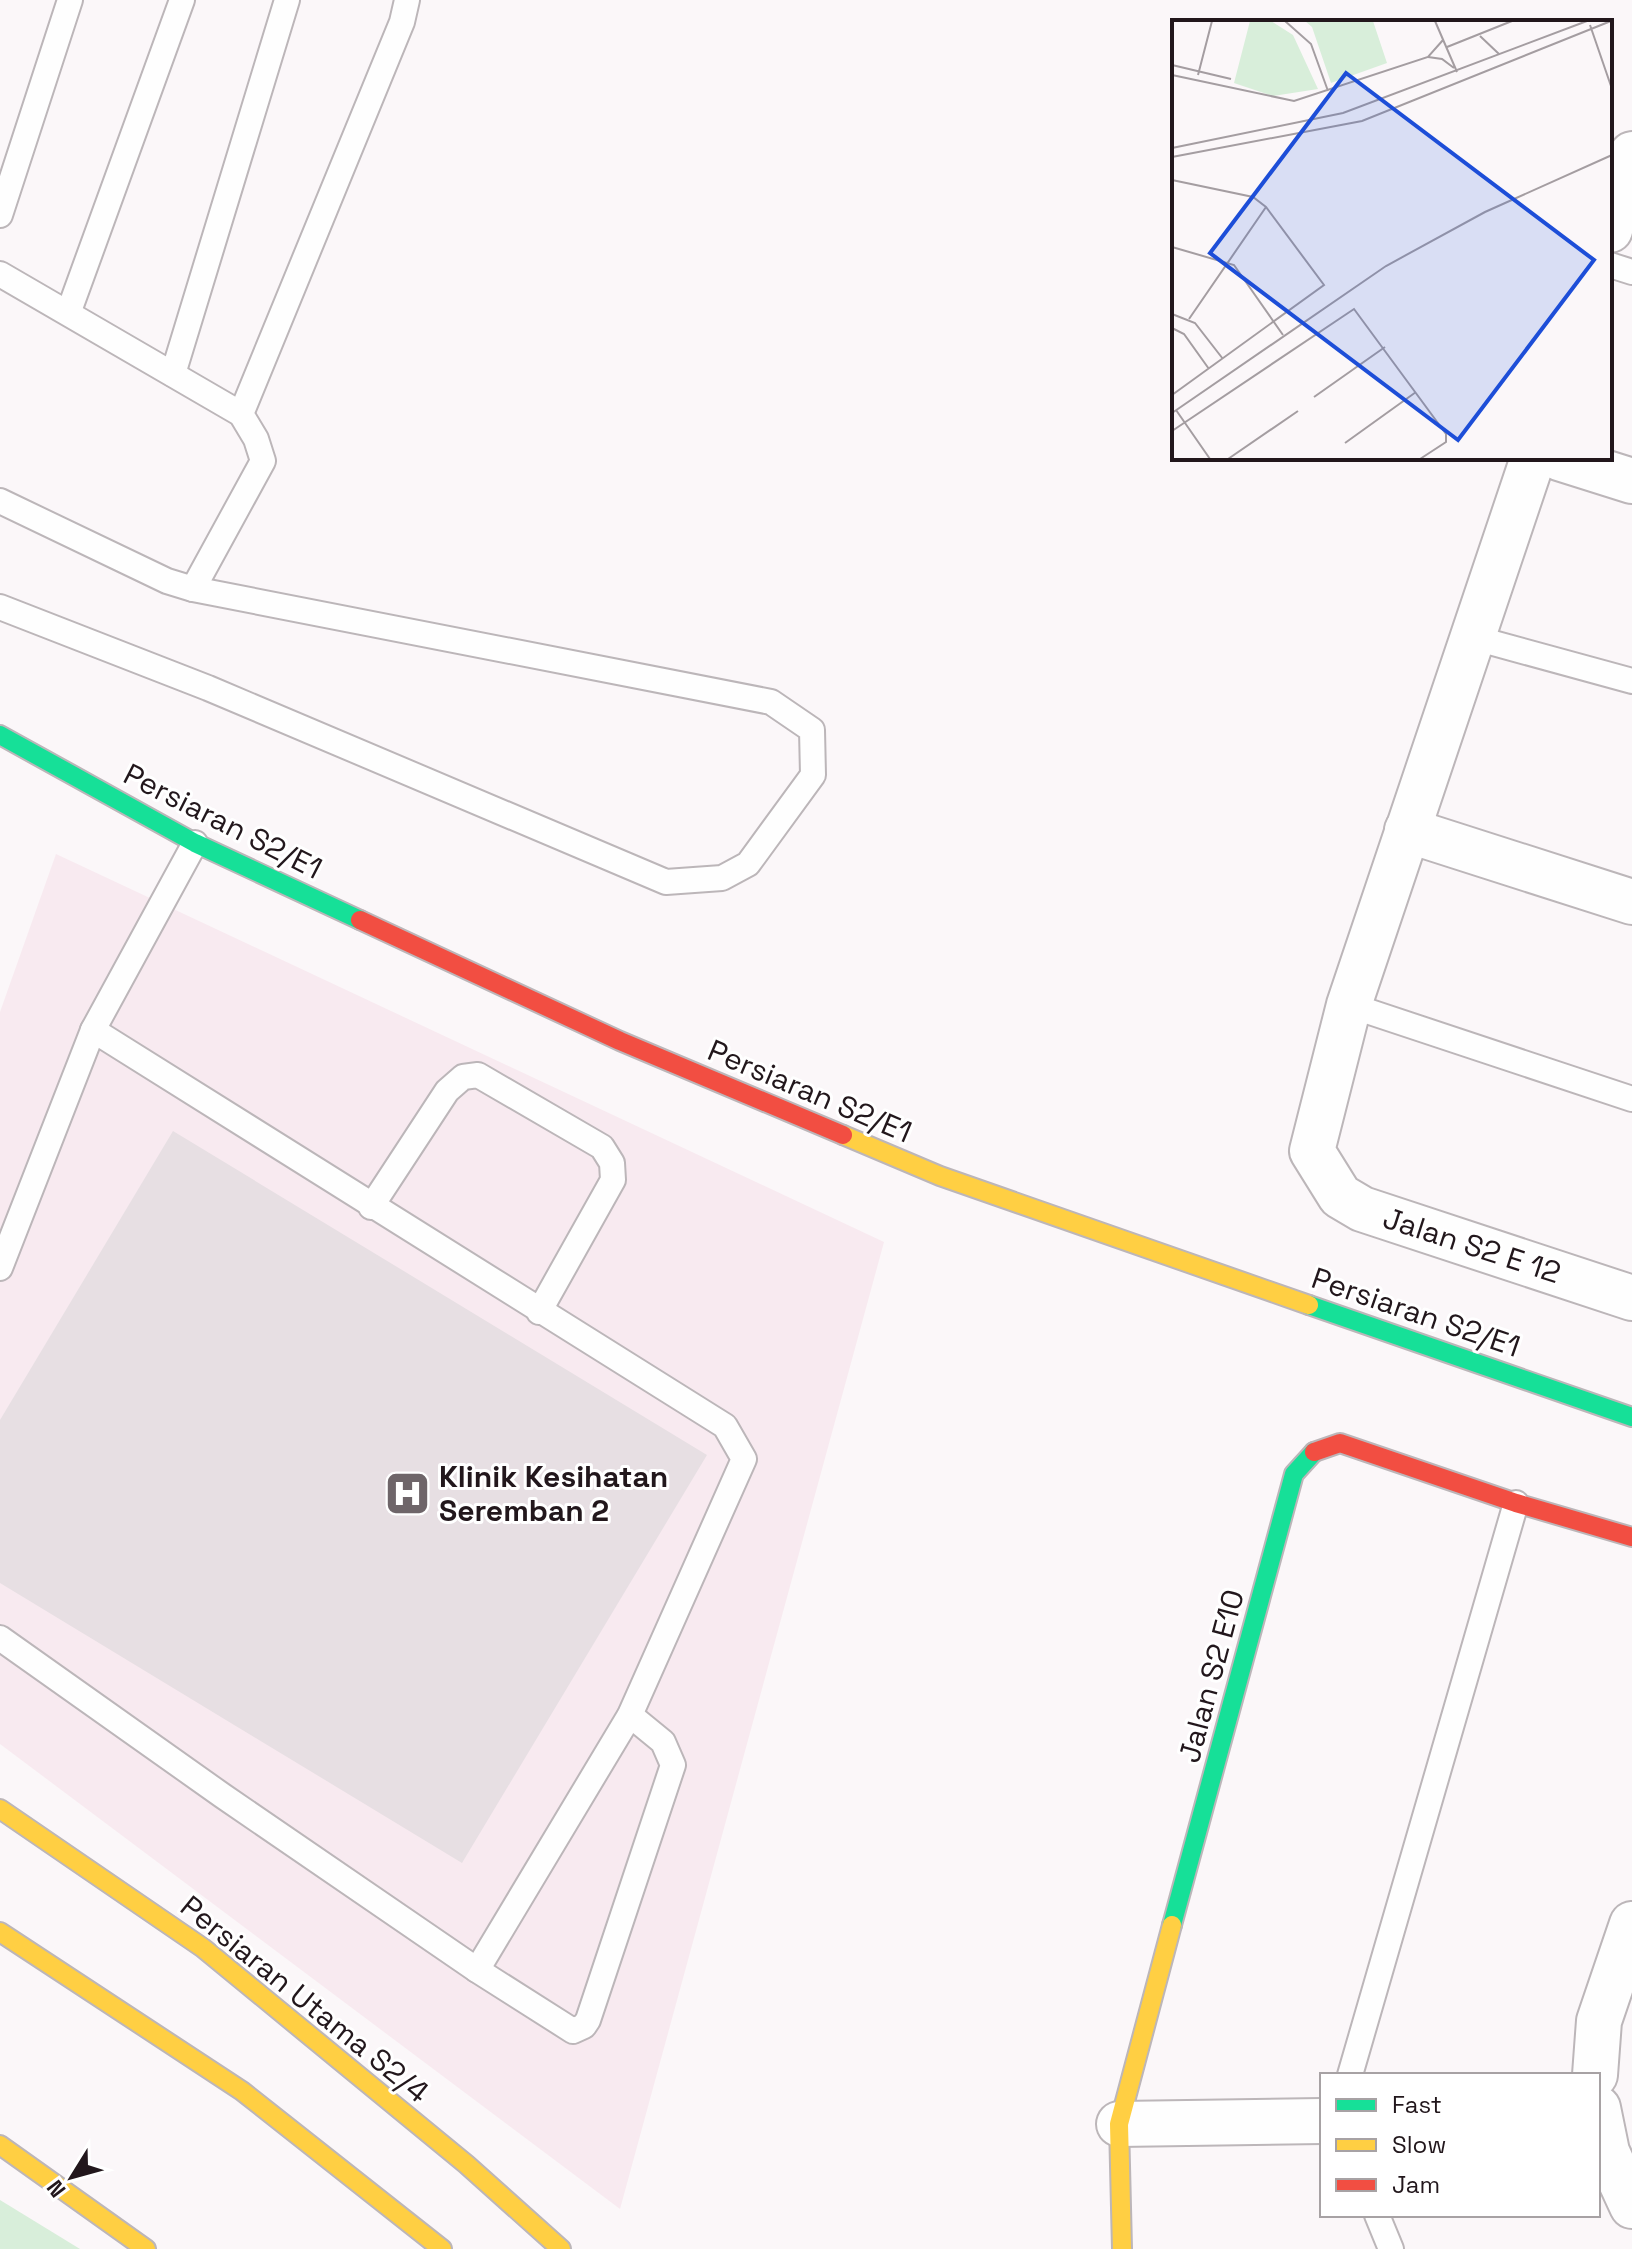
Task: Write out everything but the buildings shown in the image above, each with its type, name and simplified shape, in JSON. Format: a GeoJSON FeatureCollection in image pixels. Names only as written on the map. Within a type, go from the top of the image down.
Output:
{"type":"FeatureCollection","features":[{"type":"Feature","properties":{"kind":"street"},"geometry":{"type":"LineString","coordinates":[[1612,223],[1632,154]]}},
{"type":"Feature","properties":{"kind":"street"},"geometry":{"type":"LineString","coordinates":[[1349,1005],[1532,460]]}},
{"type":"Feature","properties":{"kind":"street"},"geometry":{"type":"LineString","coordinates":[[1565,460],[1632,481]]}},
{"type":"Feature","properties":{"kind":"street","name":"Persiaran S2/E1"},"geometry":{"type":"LineString","coordinates":[[0,735],[195,843],[620,1041],[940,1176],[1632,1417]]}},
{"type":"Feature","properties":{"kind":"street"},"geometry":{"type":"LineString","coordinates":[[1407,830],[1632,902]]}},
{"type":"Feature","properties":{"kind":"street","name":"Jalan S2 E 12"},"geometry":{"type":"LineString","coordinates":[[1349,1005],[1312,1151],[1324,1175],[1340,1196],[1362,1209],[1632,1298]]}},
{"type":"Feature","properties":{"kind":"street","name":"Jalan S2 E10"},"geometry":{"type":"LineString","coordinates":[[1122,2249],[1119,2124],[1294,1474],[1317,1448],[1340,1443],[1516,1503],[1632,1537]]}},
{"type":"Feature","properties":{"kind":"street","name":"Persiaran Utama S2/4"},"geometry":{"type":"LineString","coordinates":[[0,1809],[203,1948],[466,2164],[561,2249]]}},
{"type":"Feature","properties":{"kind":"street"},"geometry":{"type":"LineString","coordinates":[[1595,2073],[1599,2021],[1632,1924]]}},
{"type":"Feature","properties":{"kind":"street"},"geometry":{"type":"LineString","coordinates":[[0,1932],[242,2091],[442,2249]]}},
{"type":"Feature","properties":{"kind":"street"},"geometry":{"type":"LineString","coordinates":[[1600,2109],[1632,2108]]}},
{"type":"Feature","properties":{"kind":"street"},"geometry":{"type":"LineString","coordinates":[[1600,2119],[1607,2152],[1632,2206]]}},
{"type":"Feature","properties":{"kind":"street"},"geometry":{"type":"LineString","coordinates":[[1119,2124],[1320,2121]]}},
{"type":"Feature","properties":{"kind":"street"},"geometry":{"type":"LineString","coordinates":[[0,2145],[146,2249]]}},
{"type":"Feature","properties":{"kind":"lane"},"geometry":{"type":"LineString","coordinates":[[0,215],[70,0]]}},
{"type":"Feature","properties":{"kind":"lane"},"geometry":{"type":"LineString","coordinates":[[69,311],[182,0]]}},
{"type":"Feature","properties":{"kind":"lane"},"geometry":{"type":"LineString","coordinates":[[173,374],[287,0]]}},
{"type":"Feature","properties":{"kind":"lane"},"geometry":{"type":"LineString","coordinates":[[241,414],[402,22],[407,0]]}},
{"type":"Feature","properties":{"kind":"lane"},"geometry":{"type":"LineString","coordinates":[[1612,266],[1632,272]]}},
{"type":"Feature","properties":{"kind":"lane"},"geometry":{"type":"LineString","coordinates":[[0,274],[69,311],[241,414],[256,439],[263,461],[193,589]]}},
{"type":"Feature","properties":{"kind":"lane"},"geometry":{"type":"LineString","coordinates":[[0,501],[167,581],[193,589],[771,702],[812,730],[813,775],[748,864],[722,878],[666,882],[208,688],[0,607]]}},
{"type":"Feature","properties":{"kind":"lane"},"geometry":{"type":"LineString","coordinates":[[1475,638],[1632,681]]}},
{"type":"Feature","properties":{"kind":"lane"},"geometry":{"type":"LineString","coordinates":[[0,1268],[93,1030],[195,843]]}},
{"type":"Feature","properties":{"kind":"lane"},"geometry":{"type":"LineString","coordinates":[[1349,1005],[1632,1099]]}},
{"type":"Feature","properties":{"kind":"lane"},"geometry":{"type":"LineString","coordinates":[[93,1030],[725,1426],[744,1459],[630,1715],[477,1970]]}},
{"type":"Feature","properties":{"kind":"lane"},"geometry":{"type":"LineString","coordinates":[[371,1207],[447,1091],[463,1077],[478,1075],[602,1147],[612,1163],[613,1180],[539,1312]]}},
{"type":"Feature","properties":{"kind":"lane"},"geometry":{"type":"LineString","coordinates":[[1351,2073],[1516,1503]]}},
{"type":"Feature","properties":{"kind":"lane"},"geometry":{"type":"LineString","coordinates":[[0,1638],[477,1970],[573,2031],[584,2026],[588,2020],[673,1765],[663,1742],[630,1715]]}},
{"type":"Feature","properties":{"kind":"lane"},"geometry":{"type":"LineString","coordinates":[[1378,2217],[1391,2249]]}},
{"type":"Feature","properties":{"kind":"shaded area","name":"Klinik Kesihatan Seremban 2"},"geometry":{"type":"Polygon","coordinates":[[[56,854],[884,1242],[620,2209],[0,1744],[0,1012],[56,854]]]}},
{"type":"Feature","properties":{"kind":"green space"},"geometry":{"type":"Polygon","coordinates":[[[0,2200],[80,2249],[0,2249],[0,2200]]]}},
{"type":"Feature","properties":{"kind":"traffic: fast"},"geometry":{"type":"LineString","coordinates":[[0,735],[195,843],[360,920]]}},
{"type":"Feature","properties":{"kind":"traffic: fast"},"geometry":{"type":"LineString","coordinates":[[1309,1305],[1632,1417]]}},
{"type":"Feature","properties":{"kind":"traffic: fast"},"geometry":{"type":"LineString","coordinates":[[1172,1925],[1294,1474],[1314,1452]]}},
{"type":"Feature","properties":{"kind":"traffic: slow"},"geometry":{"type":"LineString","coordinates":[[843,1135],[940,1176],[1309,1305]]}},
{"type":"Feature","properties":{"kind":"traffic: slow"},"geometry":{"type":"LineString","coordinates":[[0,1809],[203,1948],[466,2164],[561,2249]]}},
{"type":"Feature","properties":{"kind":"traffic: slow"},"geometry":{"type":"LineString","coordinates":[[1122,2249],[1119,2124],[1172,1925]]}},
{"type":"Feature","properties":{"kind":"traffic: slow"},"geometry":{"type":"LineString","coordinates":[[0,1932],[242,2091],[442,2249]]}},
{"type":"Feature","properties":{"kind":"traffic: slow"},"geometry":{"type":"LineString","coordinates":[[0,2145],[146,2249]]}},
{"type":"Feature","properties":{"kind":"traffic: jam"},"geometry":{"type":"LineString","coordinates":[[360,920],[620,1041],[843,1135]]}},
{"type":"Feature","properties":{"kind":"traffic: jam"},"geometry":{"type":"LineString","coordinates":[[1314,1452],[1340,1443],[1516,1503],[1632,1537]]}},
{"type":"Feature","properties":{"kind":"place","name":"Klinik Kesihatan Seremban 2"},"geometry":{"type":"Point","coordinates":[408,1493]}}]}
